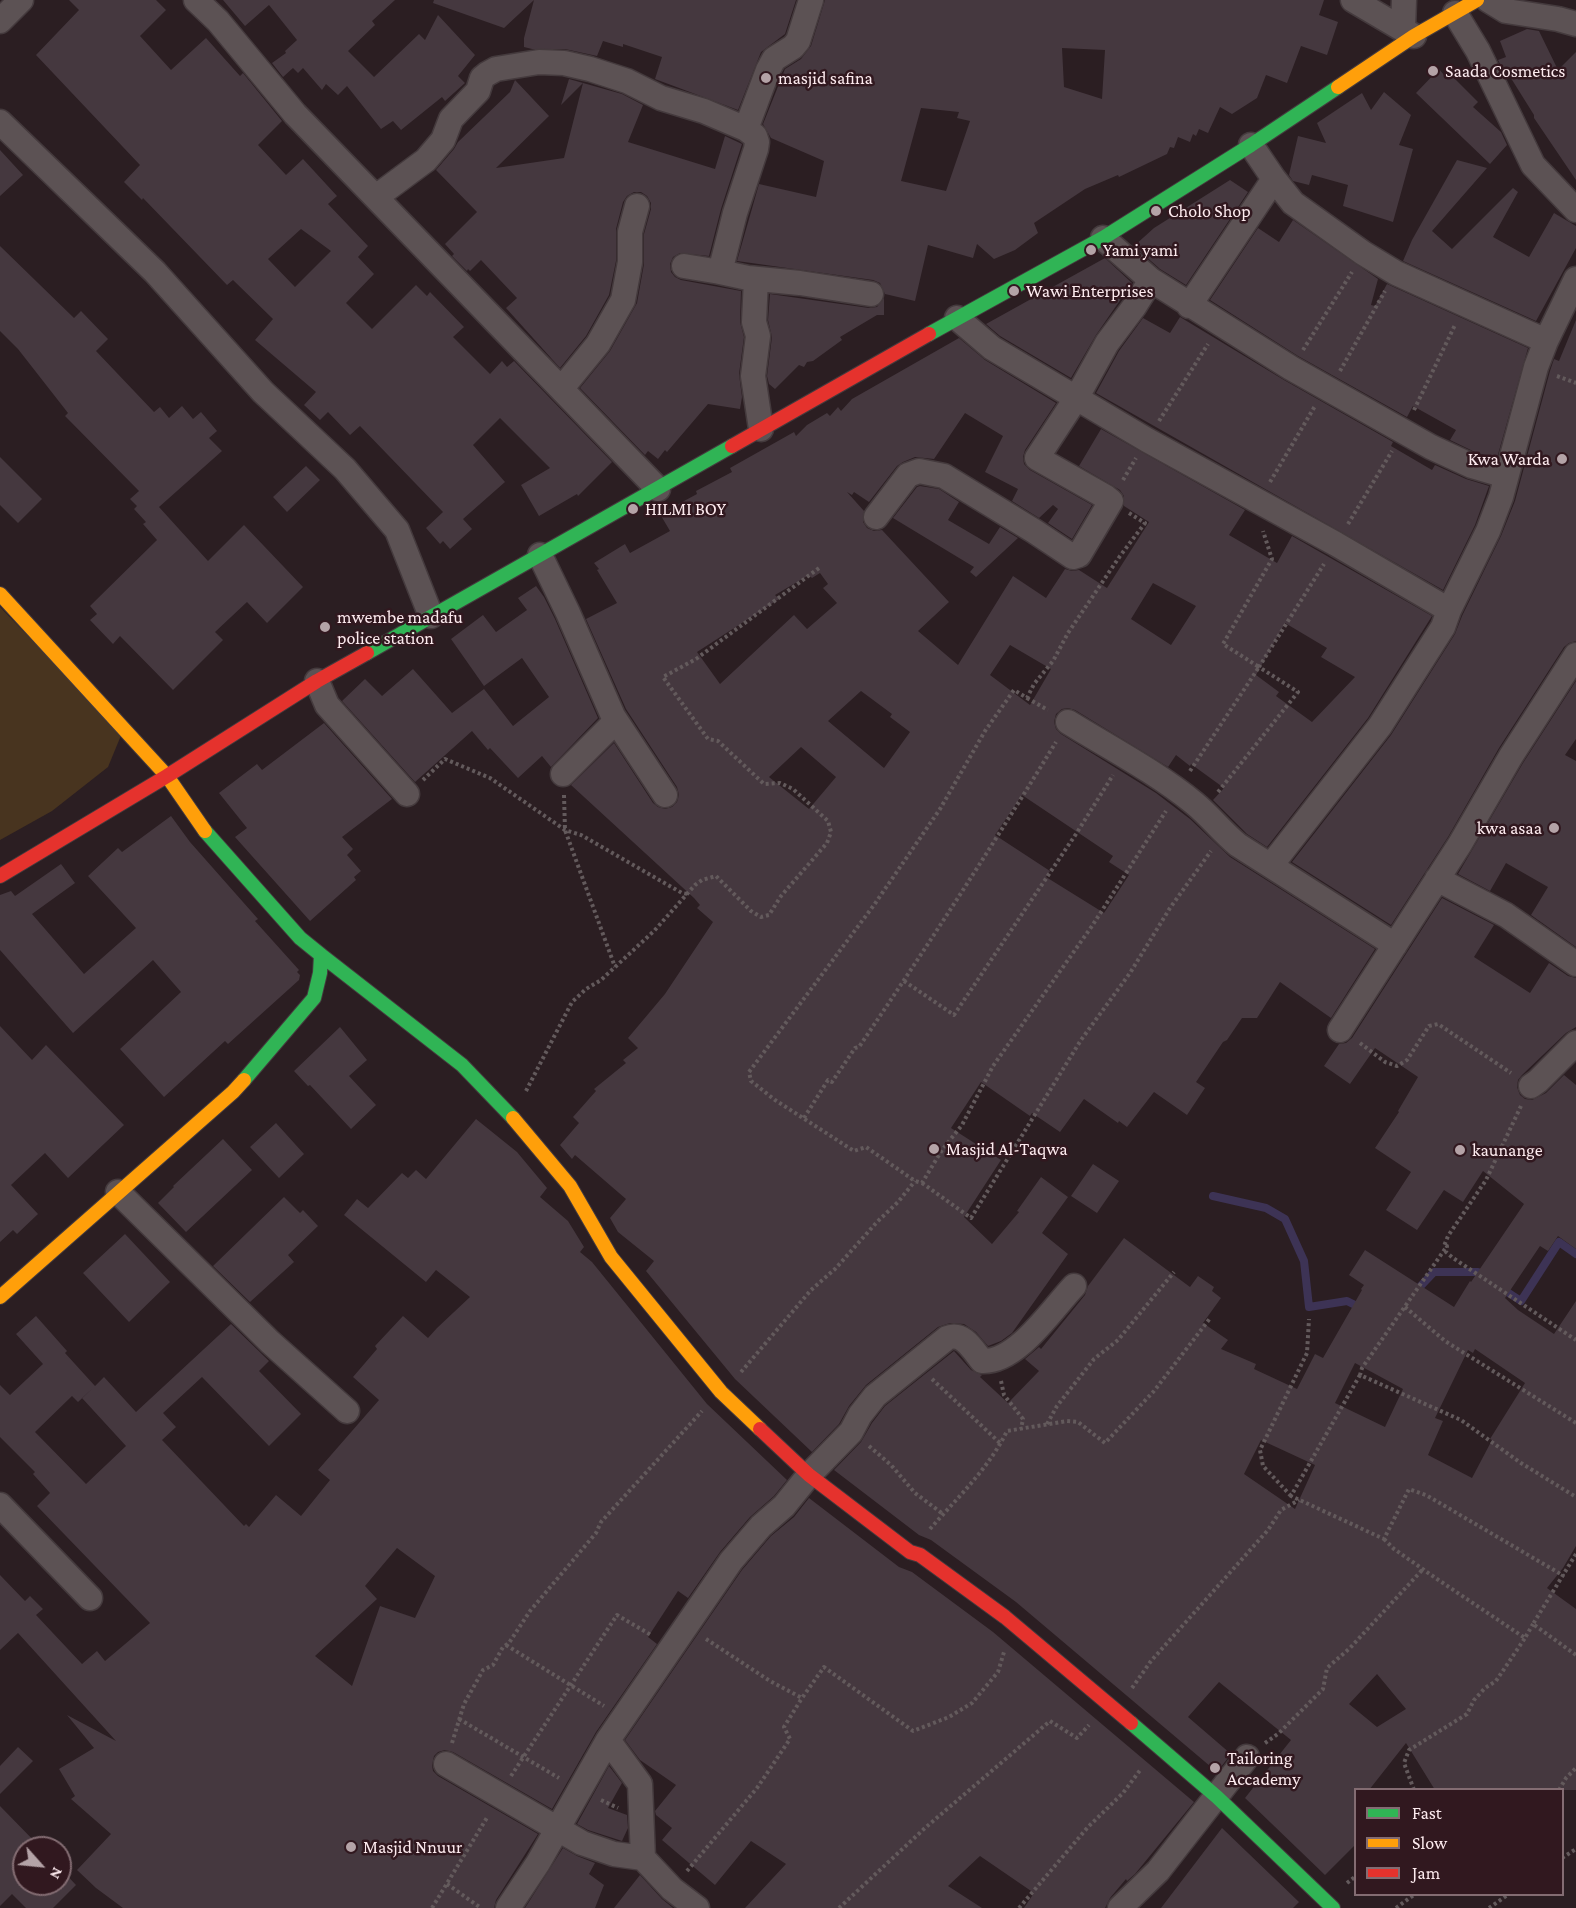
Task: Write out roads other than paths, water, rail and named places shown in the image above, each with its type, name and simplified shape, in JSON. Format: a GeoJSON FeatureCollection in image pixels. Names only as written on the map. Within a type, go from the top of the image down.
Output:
{"type":"FeatureCollection","features":[{"type":"Feature","properties":{"kind":"street"},"geometry":{"type":"LineString","coordinates":[[0,21],[21,0]]}},
{"type":"Feature","properties":{"kind":"street"},"geometry":{"type":"LineString","coordinates":[[196,0],[218,21],[296,114],[658,489]]}},
{"type":"Feature","properties":{"kind":"street"},"geometry":{"type":"LineString","coordinates":[[746,129],[774,59],[798,41],[811,0]]}},
{"type":"Feature","properties":{"kind":"street"},"geometry":{"type":"LineString","coordinates":[[1353,0],[1409,32]]}},
{"type":"Feature","properties":{"kind":"street"},"geometry":{"type":"LineString","coordinates":[[1404,0],[1409,32]]}},
{"type":"Feature","properties":{"kind":"street"},"geometry":{"type":"LineString","coordinates":[[0,876],[167,776],[317,681],[957,318],[1103,238],[1251,145],[1409,32],[1455,13],[1477,0]]}},
{"type":"Feature","properties":{"kind":"street"},"geometry":{"type":"LineString","coordinates":[[1488,0],[1506,10],[1576,24]]}},
{"type":"Feature","properties":{"kind":"street"},"geometry":{"type":"LineString","coordinates":[[1455,13],[1478,51],[1533,165],[1576,210]]}},
{"type":"Feature","properties":{"kind":"street"},"geometry":{"type":"LineString","coordinates":[[376,197],[426,160],[443,140],[451,119],[478,91],[482,78],[496,69],[539,62],[564,63],[627,81],[661,98],[704,111],[746,129],[755,136],[757,142],[720,272]]}},
{"type":"Feature","properties":{"kind":"street"},"geometry":{"type":"LineString","coordinates":[[0,122],[155,272],[264,392],[345,469],[397,530],[431,616]]}},
{"type":"Feature","properties":{"kind":"street"},"geometry":{"type":"LineString","coordinates":[[1251,145],[1293,203],[1363,253],[1396,273],[1546,341]]}},
{"type":"Feature","properties":{"kind":"street"},"geometry":{"type":"LineString","coordinates":[[1189,306],[1274,179]]}},
{"type":"Feature","properties":{"kind":"street"},"geometry":{"type":"LineString","coordinates":[[562,388],[598,344],[623,300],[630,262],[630,232],[637,206]]}},
{"type":"Feature","properties":{"kind":"street"},"geometry":{"type":"LineString","coordinates":[[1103,238],[1151,280],[1291,368],[1431,447],[1472,466],[1506,476]]}},
{"type":"Feature","properties":{"kind":"street"},"geometry":{"type":"LineString","coordinates":[[684,266],[756,279],[871,294]]}},
{"type":"Feature","properties":{"kind":"street"},"geometry":{"type":"LineString","coordinates":[[756,279],[754,322],[758,336],[753,376],[761,429]]}},
{"type":"Feature","properties":{"kind":"street"},"geometry":{"type":"LineString","coordinates":[[1272,864],[1380,726],[1443,627],[1488,531],[1501,497],[1536,367],[1576,279]]}},
{"type":"Feature","properties":{"kind":"street"},"geometry":{"type":"LineString","coordinates":[[876,517],[909,475],[919,471],[944,476],[1076,557],[1093,534],[1111,501],[1036,458],[1077,398],[1107,343],[1134,308],[1151,280]]}},
{"type":"Feature","properties":{"kind":"street"},"geometry":{"type":"LineString","coordinates":[[957,318],[993,348],[1147,440],[1336,544],[1449,610]]}},
{"type":"Feature","properties":{"kind":"street"},"geometry":{"type":"LineString","coordinates":[[540,555],[616,721],[665,795]]}},
{"type":"Feature","properties":{"kind":"street"},"geometry":{"type":"LineString","coordinates":[[0,594],[167,776],[204,830],[300,938],[462,1065],[512,1117],[570,1185],[611,1257],[721,1392],[809,1475],[910,1552],[920,1555],[1024,1633],[1217,1797],[1333,1908]]}},
{"type":"Feature","properties":{"kind":"street"},"geometry":{"type":"LineString","coordinates":[[1340,1030],[1576,655]]}},
{"type":"Feature","properties":{"kind":"street"},"geometry":{"type":"LineString","coordinates":[[317,681],[327,705],[407,794]]}},
{"type":"Feature","properties":{"kind":"street"},"geometry":{"type":"LineString","coordinates":[[563,774],[616,721]]}},
{"type":"Feature","properties":{"kind":"street"},"geometry":{"type":"LineString","coordinates":[[1068,722],[1196,804],[1223,834],[1395,945]]}},
{"type":"Feature","properties":{"kind":"street"},"geometry":{"type":"LineString","coordinates":[[1437,879],[1506,915],[1576,964]]}},
{"type":"Feature","properties":{"kind":"street"},"geometry":{"type":"LineString","coordinates":[[0,1297],[233,1092],[314,998],[320,973],[321,955]]}},
{"type":"Feature","properties":{"kind":"street"},"geometry":{"type":"LineString","coordinates":[[1531,1086],[1576,1043]]}},
{"type":"Feature","properties":{"kind":"street"},"geometry":{"type":"LineString","coordinates":[[118,1192],[270,1342],[347,1411]]}},
{"type":"Feature","properties":{"kind":"street"},"geometry":{"type":"LineString","coordinates":[[508,1908],[608,1740],[731,1561],[761,1526],[784,1506],[809,1475],[851,1432],[860,1415],[875,1396],[947,1338],[954,1335],[961,1337],[982,1361],[992,1362],[1022,1343],[1074,1286]]}},
{"type":"Feature","properties":{"kind":"street"},"geometry":{"type":"LineString","coordinates":[[0,1505],[90,1598]]}},
{"type":"Feature","properties":{"kind":"street"},"geometry":{"type":"LineString","coordinates":[[608,1740],[640,1784],[643,1858]]}},
{"type":"Feature","properties":{"kind":"street"},"geometry":{"type":"LineString","coordinates":[[1120,1908],[1158,1871],[1247,1757]]}},
{"type":"Feature","properties":{"kind":"street"},"geometry":{"type":"LineString","coordinates":[[446,1764],[556,1830],[614,1854],[643,1858],[672,1889],[697,1908]]}},
{"type":"Feature","properties":{"kind":"waterway"},"geometry":{"type":"LineString","coordinates":[[1213,1196],[1266,1208],[1285,1219],[1304,1261],[1309,1307],[1347,1301],[1363,1309]]}},
{"type":"Feature","properties":{"kind":"waterway"},"geometry":{"type":"LineString","coordinates":[[1501,1288],[1521,1301],[1559,1242],[1576,1254]]}},
{"type":"Feature","properties":{"kind":"waterway"},"geometry":{"type":"LineString","coordinates":[[1415,1292],[1434,1272],[1478,1272],[1486,1277]]}},
{"type":"Feature","properties":{"kind":"place","name":"Saada Cosmetics"},"geometry":{"type":"Point","coordinates":[1433,71]}},
{"type":"Feature","properties":{"kind":"place","name":"masjid safina"},"geometry":{"type":"Point","coordinates":[766,78]}},
{"type":"Feature","properties":{"kind":"place","name":"Cholo Shop"},"geometry":{"type":"Point","coordinates":[1156,211]}},
{"type":"Feature","properties":{"kind":"place","name":"Yami yami"},"geometry":{"type":"Point","coordinates":[1091,250]}},
{"type":"Feature","properties":{"kind":"place","name":"Wawi Enterprises"},"geometry":{"type":"Point","coordinates":[1014,291]}},
{"type":"Feature","properties":{"kind":"place","name":"Kwa Warda"},"geometry":{"type":"Point","coordinates":[1562,459]}},
{"type":"Feature","properties":{"kind":"place","name":"HILMI BOY"},"geometry":{"type":"Point","coordinates":[633,509]}},
{"type":"Feature","properties":{"kind":"place","name":"mwembe madafu police station"},"geometry":{"type":"Point","coordinates":[325,627]}},
{"type":"Feature","properties":{"kind":"place","name":"kwa asaa"},"geometry":{"type":"Point","coordinates":[1554,828]}},
{"type":"Feature","properties":{"kind":"place","name":"Masjid Al-Taqwa"},"geometry":{"type":"Point","coordinates":[934,1149]}},
{"type":"Feature","properties":{"kind":"place","name":"kaunange"},"geometry":{"type":"Point","coordinates":[1460,1150]}},
{"type":"Feature","properties":{"kind":"place","name":"Tailoring Accademy"},"geometry":{"type":"Point","coordinates":[1215,1768]}},
{"type":"Feature","properties":{"kind":"place","name":"Masjid Nnuur"},"geometry":{"type":"Point","coordinates":[351,1847]}}]}
